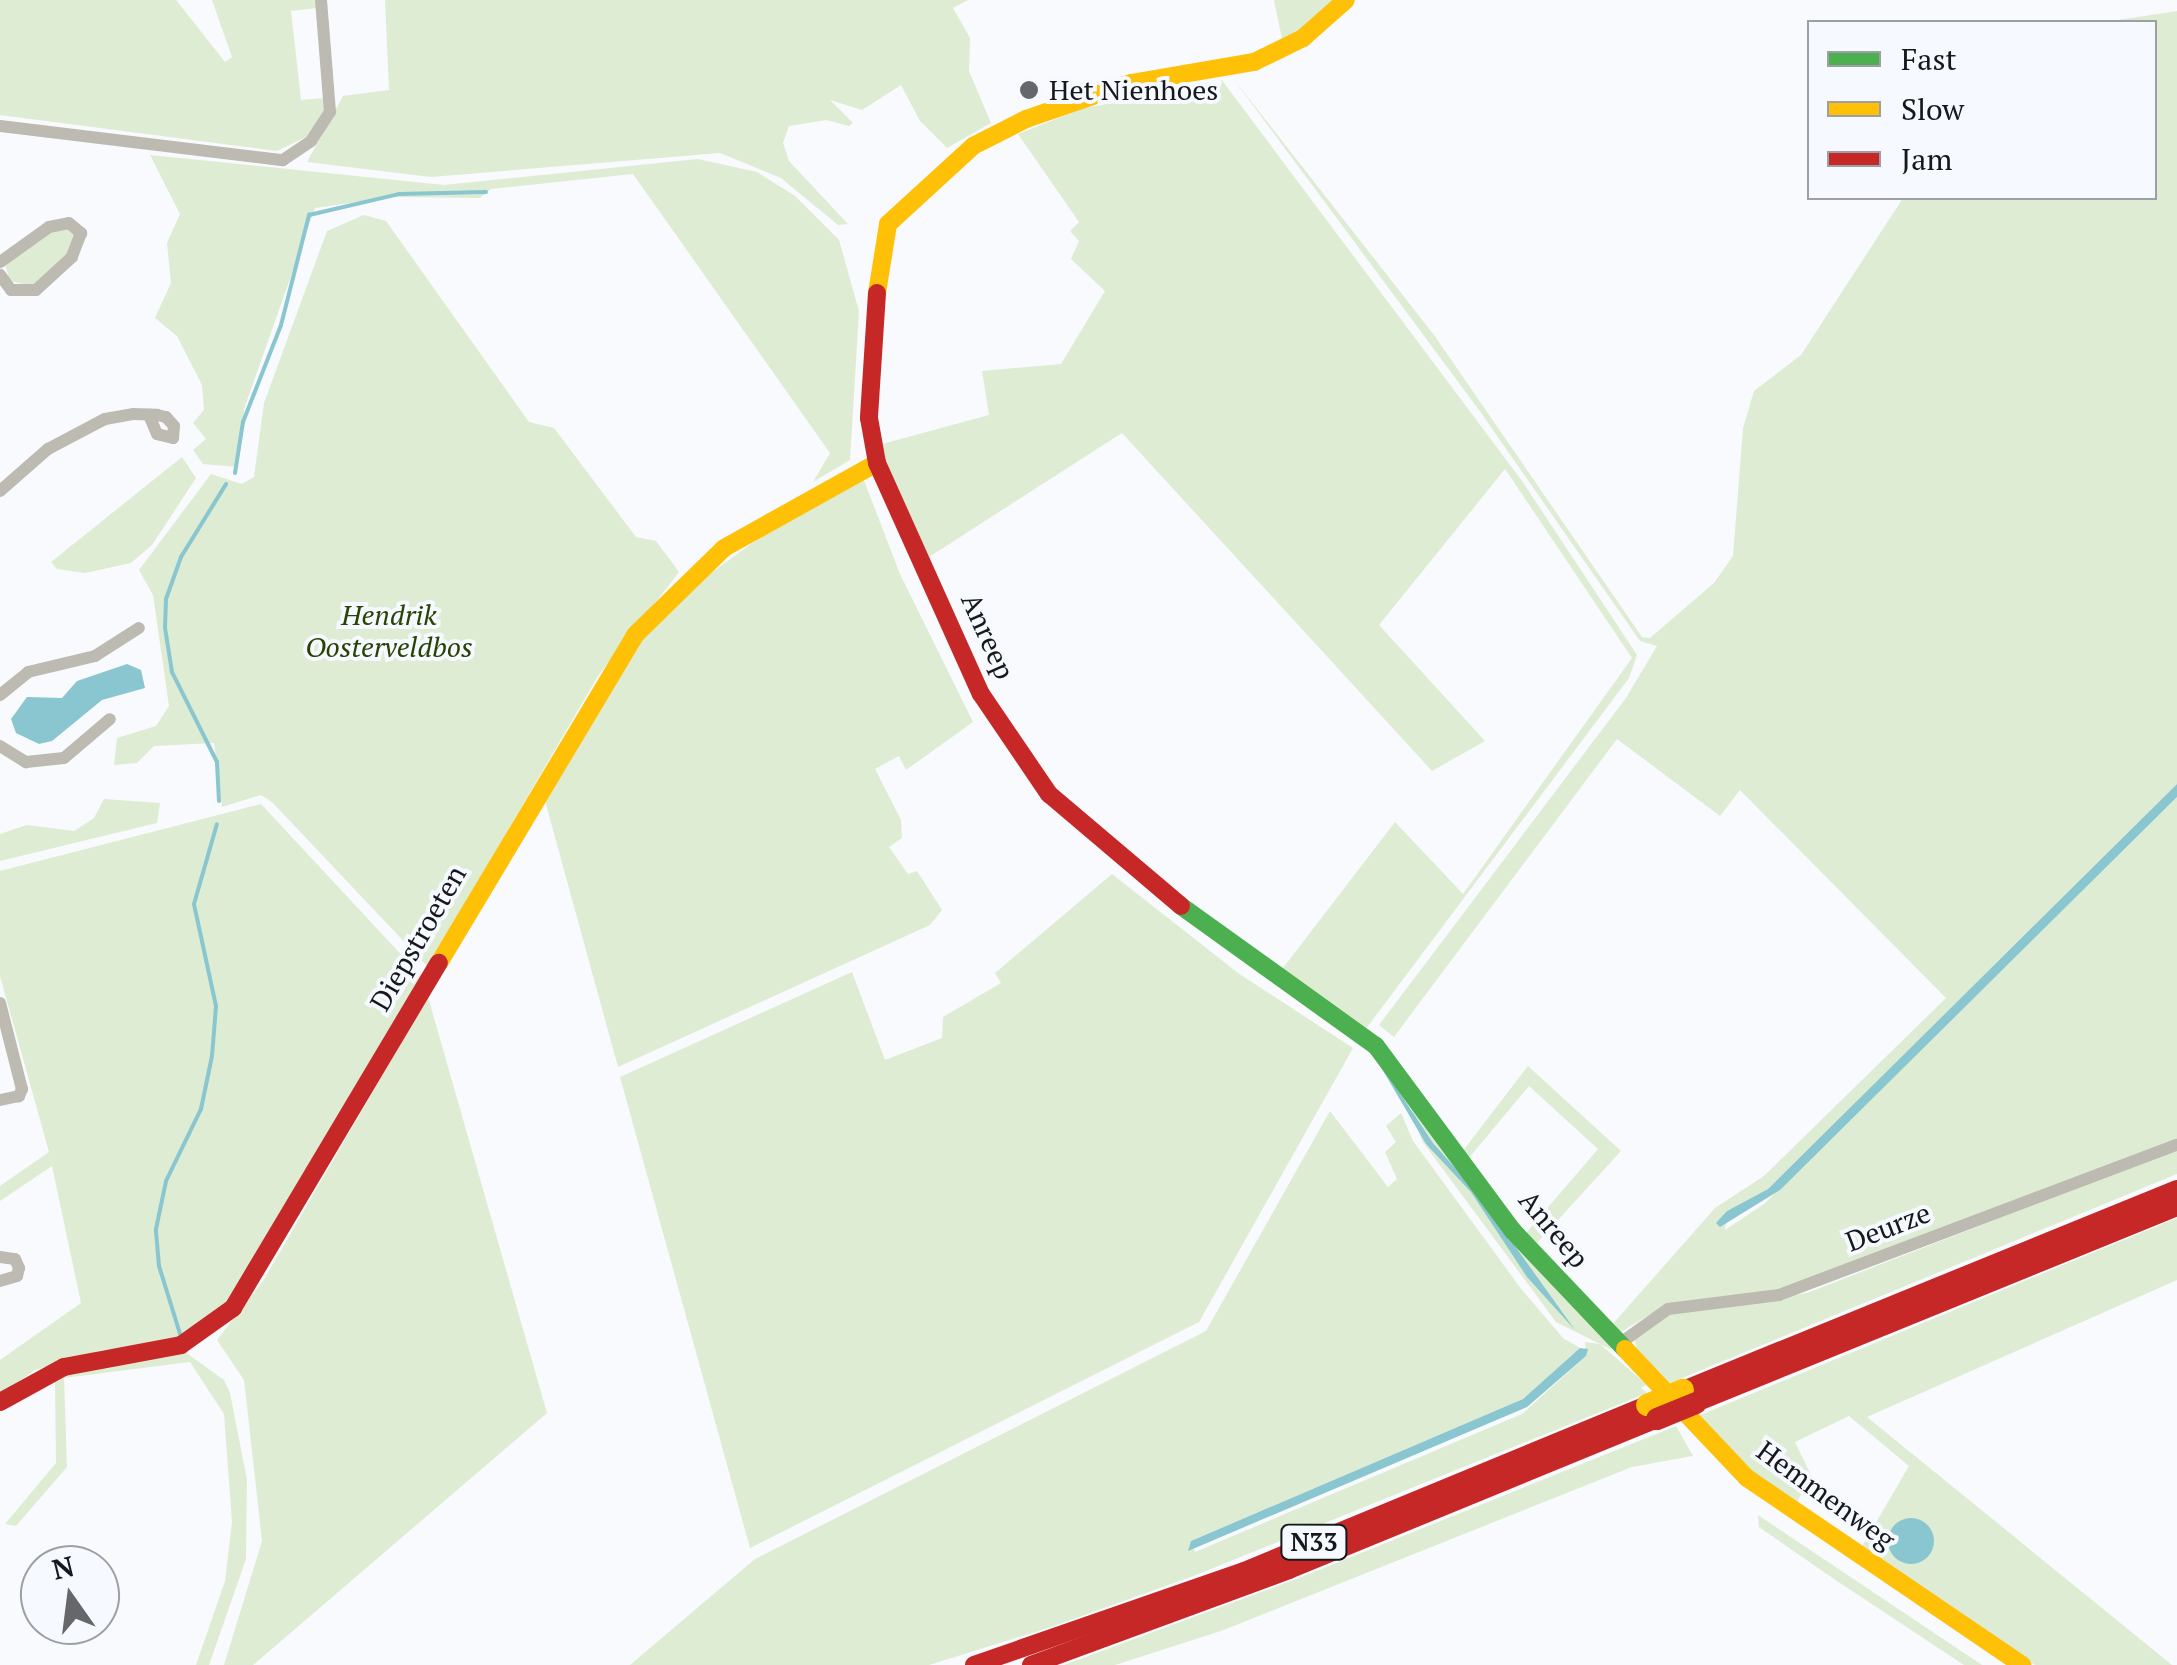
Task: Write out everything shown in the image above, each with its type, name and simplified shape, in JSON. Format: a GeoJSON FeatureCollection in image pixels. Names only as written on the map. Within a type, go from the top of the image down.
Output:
{"type":"FeatureCollection","features":[{"type":"Feature","properties":{"kind":"main road","name":"Anreep"},"geometry":{"type":"LineString","coordinates":[[1346,0],[1303,38],[1254,62],[1131,83],[1026,119],[973,146],[916,192],[888,224],[880,247],[870,418],[876,462],[981,694],[1035,778],[1116,856],[1376,1046],[1513,1231],[1618,1344]]}},
{"type":"Feature","properties":{"kind":"main road","name":"Diepstroeten"},"geometry":{"type":"LineString","coordinates":[[0,1402],[64,1367],[181,1344],[233,1308],[635,634],[724,548],[876,462]]}},
{"type":"Feature","properties":{"kind":"main road","name":"N33"},"geometry":{"type":"LineString","coordinates":[[1689,1397],[2177,1189]]}},
{"type":"Feature","properties":{"kind":"main road","name":"N33"},"geometry":{"type":"LineString","coordinates":[[974,1665],[1244,1570],[2177,1207]]}},
{"type":"Feature","properties":{"kind":"main road","name":"Hemmenweg"},"geometry":{"type":"LineString","coordinates":[[1618,1344],[1758,1487],[2022,1665]]}},
{"type":"Feature","properties":{"kind":"main road","name":"N33"},"geometry":{"type":"LineString","coordinates":[[1030,1665],[1289,1570],[1652,1412]]}},
{"type":"Feature","properties":{"kind":"street"},"geometry":{"type":"LineString","coordinates":[[0,126],[271,162],[312,141],[330,112],[321,0]]}},
{"type":"Feature","properties":{"kind":"street"},"geometry":{"type":"LineString","coordinates":[[0,262],[50,227],[69,223],[81,233],[72,257],[36,290],[11,290],[0,275]]}},
{"type":"Feature","properties":{"kind":"street"},"geometry":{"type":"LineString","coordinates":[[0,491],[48,449],[87,426],[149,415]]}},
{"type":"Feature","properties":{"kind":"street"},"geometry":{"type":"LineString","coordinates":[[0,694],[28,672],[95,656],[136,638]]}},
{"type":"Feature","properties":{"kind":"street"},"geometry":{"type":"LineString","coordinates":[[0,746],[26,762],[64,758],[110,719]]}},
{"type":"Feature","properties":{"kind":"street"},"geometry":{"type":"LineString","coordinates":[[0,1003],[22,1089],[19,1096],[0,1100]]}},
{"type":"Feature","properties":{"kind":"street","name":"Deurze"},"geometry":{"type":"LineString","coordinates":[[1618,1344],[1668,1309],[1779,1295],[2177,1145]]}},
{"type":"Feature","properties":{"kind":"street"},"geometry":{"type":"LineString","coordinates":[[0,1257],[15,1258],[19,1268],[16,1276],[0,1281]]}},
{"type":"Feature","properties":{"kind":"green space"},"geometry":{"type":"Polygon","coordinates":[[[0,0],[176,0],[225,62],[232,57],[212,0],[316,0],[317,8],[291,11],[301,100],[325,98],[325,112],[308,136],[277,151],[0,115],[0,0]]]}},
{"type":"Feature","properties":{"kind":"green space"},"geometry":{"type":"Polygon","coordinates":[[[385,0],[968,0],[953,8],[970,38],[969,71],[991,123],[947,148],[920,121],[901,85],[862,110],[830,100],[853,123],[849,126],[826,120],[789,126],[783,143],[789,161],[848,224],[838,225],[781,178],[720,153],[431,177],[307,162],[343,96],[389,90],[385,0]]]}},
{"type":"Feature","properties":{"kind":"green space"},"geometry":{"type":"Polygon","coordinates":[[[1274,0],[1339,0],[1306,29],[1282,39],[1274,0]]]}},
{"type":"Feature","properties":{"kind":"green space"},"geometry":{"type":"Polygon","coordinates":[[[2177,11],[2177,784],[1768,1189],[1727,1211],[1725,1230],[1764,1204],[2177,797],[2177,1140],[1778,1293],[1659,1309],[1621,1332],[1611,1326],[1715,1208],[1764,1176],[1946,998],[1740,790],[1720,816],[1617,739],[1394,1037],[1379,1025],[1626,698],[1657,646],[1640,641],[1479,410],[1232,77],[1434,335],[1642,637],[1650,638],[1714,583],[1733,556],[1743,428],[1754,391],[1801,355],[1902,200],[2157,200],[2157,20],[2118,20],[2177,11]]]}},
{"type":"Feature","properties":{"kind":"green space"},"geometry":{"type":"Polygon","coordinates":[[[1221,79],[1522,481],[1637,655],[1629,678],[1365,1030],[1280,972],[1395,822],[1463,894],[1632,658],[1505,469],[1379,625],[1485,741],[1432,771],[1122,433],[929,557],[884,457],[882,444],[989,415],[982,371],[1061,364],[1105,291],[1071,259],[1079,241],[1070,231],[1079,222],[1018,134],[1084,108],[1222,84],[1221,79]]]}},
{"type":"Feature","properties":{"kind":"green space"},"geometry":{"type":"Polygon","coordinates":[[[150,155],[444,185],[698,159],[757,172],[795,196],[839,240],[859,311],[850,460],[813,482],[830,453],[633,174],[491,189],[480,198],[392,197],[315,208],[244,409],[238,467],[203,464],[193,450],[206,439],[193,423],[204,410],[202,385],[177,336],[155,318],[171,283],[167,243],[180,214],[150,155]]]}},
{"type":"Feature","properties":{"kind":"green space","name":"Hendrik Oosterveldbos"},"geometry":{"type":"Polygon","coordinates":[[[364,215],[386,221],[529,422],[554,428],[636,537],[656,541],[679,572],[598,676],[428,967],[272,802],[261,795],[222,807],[214,743],[154,746],[137,763],[114,765],[117,738],[156,726],[169,706],[153,595],[139,570],[211,474],[242,484],[254,477],[264,403],[327,231],[364,215]]]}},
{"type":"Feature","properties":{"kind":"green space"},"geometry":{"type":"Polygon","coordinates":[[[72,228],[77,241],[60,264],[32,286],[10,281],[5,264],[47,233],[72,228]]]}},
{"type":"Feature","properties":{"kind":"green space"},"geometry":{"type":"Polygon","coordinates":[[[182,457],[196,478],[152,545],[131,563],[85,573],[57,569],[51,562],[182,457]]]}},
{"type":"Feature","properties":{"kind":"green space"},"geometry":{"type":"Polygon","coordinates":[[[863,478],[900,574],[973,722],[906,770],[899,756],[875,769],[901,820],[902,838],[889,847],[908,874],[917,871],[942,910],[930,925],[618,1067],[544,797],[634,647],[696,584],[777,525],[863,478]]]}},
{"type":"Feature","properties":{"kind":"green space"},"geometry":{"type":"Polygon","coordinates":[[[104,799],[160,803],[157,823],[0,861],[0,834],[27,825],[74,831],[94,818],[104,799]]]}},
{"type":"Feature","properties":{"kind":"green space"},"geometry":{"type":"Polygon","coordinates":[[[261,804],[422,977],[250,1273],[216,1315],[191,1333],[144,1348],[101,1350],[35,1370],[0,1394],[0,1360],[81,1303],[52,1166],[0,1201],[0,1186],[49,1152],[0,976],[0,871],[261,804]]]}},
{"type":"Feature","properties":{"kind":"green space"},"geometry":{"type":"Polygon","coordinates":[[[1112,874],[1238,973],[1353,1048],[1199,1322],[750,1548],[620,1077],[852,972],[885,1060],[942,1038],[943,1017],[1001,983],[995,973],[1112,874]]]}},
{"type":"Feature","properties":{"kind":"green space"},"geometry":{"type":"Polygon","coordinates":[[[428,997],[547,1413],[253,1665],[224,1665],[262,1541],[244,1380],[217,1340],[263,1281],[428,997]]]}},
{"type":"Feature","properties":{"kind":"green space"},"geometry":{"type":"Polygon","coordinates":[[[1528,1066],[1621,1151],[1535,1245],[1526,1233],[1598,1149],[1529,1086],[1468,1159],[1462,1152],[1528,1066]]]}},
{"type":"Feature","properties":{"kind":"green space"},"geometry":{"type":"Polygon","coordinates":[[[1409,1102],[1613,1346],[1610,1349],[1556,1322],[1422,1141],[1409,1102]]]}},
{"type":"Feature","properties":{"kind":"green space"},"geometry":{"type":"Polygon","coordinates":[[[1330,1111],[1388,1187],[1397,1179],[1385,1152],[1396,1142],[1386,1126],[1401,1113],[1413,1141],[1522,1290],[1563,1338],[1580,1348],[1523,1399],[1191,1541],[1195,1552],[1522,1414],[1586,1356],[1585,1342],[1600,1344],[1647,1385],[1634,1339],[1670,1314],[1807,1293],[2177,1149],[2177,1174],[1653,1390],[1646,1385],[1641,1388],[1647,1393],[1196,1575],[1051,1627],[929,1665],[630,1665],[755,1559],[1206,1331],[1330,1111]]]}},
{"type":"Feature","properties":{"kind":"green space"},"geometry":{"type":"Polygon","coordinates":[[[2177,1218],[2177,1280],[1867,1417],[2172,1665],[2035,1665],[1860,1550],[1909,1466],[1849,1416],[1795,1442],[1811,1475],[1795,1506],[1751,1473],[1698,1416],[2177,1218]]]}},
{"type":"Feature","properties":{"kind":"green space"},"geometry":{"type":"Polygon","coordinates":[[[185,1352],[224,1380],[247,1480],[246,1559],[209,1665],[196,1665],[225,1581],[232,1522],[224,1414],[190,1362],[64,1378],[67,1467],[16,1526],[5,1524],[56,1463],[55,1381],[63,1374],[185,1352]]]}},
{"type":"Feature","properties":{"kind":"green space"},"geometry":{"type":"Polygon","coordinates":[[[1676,1426],[1693,1456],[1632,1467],[1221,1631],[1115,1665],[1064,1665],[1299,1578],[1676,1426]]]}},
{"type":"Feature","properties":{"kind":"green space"},"geometry":{"type":"Polygon","coordinates":[[[1758,1515],[1982,1665],[1964,1665],[1837,1581],[1759,1527],[1758,1515]]]}},
{"type":"Feature","properties":{"kind":"water"},"geometry":{"type":"Polygon","coordinates":[[[127,664],[141,670],[145,688],[102,700],[52,741],[39,744],[16,733],[11,719],[27,697],[62,698],[77,681],[127,664]]]}},
{"type":"Feature","properties":{"kind":"water"},"geometry":{"type":"Polygon","coordinates":[[[2177,784],[2177,797],[1780,1190],[1720,1227],[1716,1223],[1727,1211],[1768,1189],[2177,784]]]}},
{"type":"Feature","properties":{"kind":"water"},"geometry":{"type":"Polygon","coordinates":[[[1368,1045],[1433,1143],[1477,1193],[1575,1330],[1527,1277],[1471,1192],[1426,1144],[1368,1045]]]}},
{"type":"Feature","properties":{"kind":"water"},"geometry":{"type":"Polygon","coordinates":[[[1580,1348],[1588,1349],[1586,1356],[1527,1407],[1188,1551],[1191,1541],[1523,1399],[1580,1348]]]}},
{"type":"Feature","properties":{"kind":"water"},"geometry":{"type":"Polygon","coordinates":[[[1911,1518],[1927,1525],[1934,1541],[1927,1557],[1911,1564],[1895,1557],[1888,1541],[1895,1525],[1911,1518]]]}},
{"type":"Feature","properties":{"kind":"waterway"},"geometry":{"type":"LineString","coordinates":[[235,473],[243,422],[281,325],[309,215],[399,194],[486,192]]}},
{"type":"Feature","properties":{"kind":"waterway"},"geometry":{"type":"LineString","coordinates":[[219,801],[217,762],[172,672],[165,628],[166,599],[181,557],[226,484]]}},
{"type":"Feature","properties":{"kind":"waterway"},"geometry":{"type":"LineString","coordinates":[[181,1337],[159,1266],[156,1229],[166,1181],[201,1109],[212,1056],[216,1006],[194,904],[217,824]]}},
{"type":"Feature","properties":{"kind":"traffic: fast"},"geometry":{"type":"LineString","coordinates":[[1181,906],[1376,1046],[1513,1231],[1625,1349]]}},
{"type":"Feature","properties":{"kind":"traffic: slow"},"geometry":{"type":"LineString","coordinates":[[877,293],[888,224],[973,146],[1026,119],[1131,83],[1254,62],[1303,38],[1346,0]]}},
{"type":"Feature","properties":{"kind":"traffic: slow"},"geometry":{"type":"LineString","coordinates":[[439,963],[635,635],[724,548],[877,463]]}},
{"type":"Feature","properties":{"kind":"traffic: slow"},"geometry":{"type":"LineString","coordinates":[[1625,1349],[1747,1478],[2022,1665]]}},
{"type":"Feature","properties":{"kind":"traffic: slow"},"geometry":{"type":"LineString","coordinates":[[1647,1405],[1683,1390]]}},
{"type":"Feature","properties":{"kind":"traffic: jam"},"geometry":{"type":"LineString","coordinates":[[877,293],[869,418],[877,463],[981,694],[1049,794],[1181,906]]}},
{"type":"Feature","properties":{"kind":"traffic: jam"},"geometry":{"type":"LineString","coordinates":[[0,1402],[64,1367],[181,1345],[233,1308],[439,963]]}},
{"type":"Feature","properties":{"kind":"traffic: jam"},"geometry":{"type":"LineString","coordinates":[[1683,1390],[2177,1189]]}},
{"type":"Feature","properties":{"kind":"traffic: jam"},"geometry":{"type":"LineString","coordinates":[[1696,1403],[2177,1207]]}},
{"type":"Feature","properties":{"kind":"traffic: jam"},"geometry":{"type":"LineString","coordinates":[[1657,1419],[1696,1403]]}},
{"type":"Feature","properties":{"kind":"traffic: jam"},"geometry":{"type":"LineString","coordinates":[[974,1665],[1244,1571],[1647,1405]]}},
{"type":"Feature","properties":{"kind":"traffic: jam"},"geometry":{"type":"LineString","coordinates":[[1031,1665],[1289,1570],[1657,1419]]}},
{"type":"Feature","properties":{"kind":"place","name":"Het Nienhoes"},"geometry":{"type":"Point","coordinates":[1029,90]}}]}
